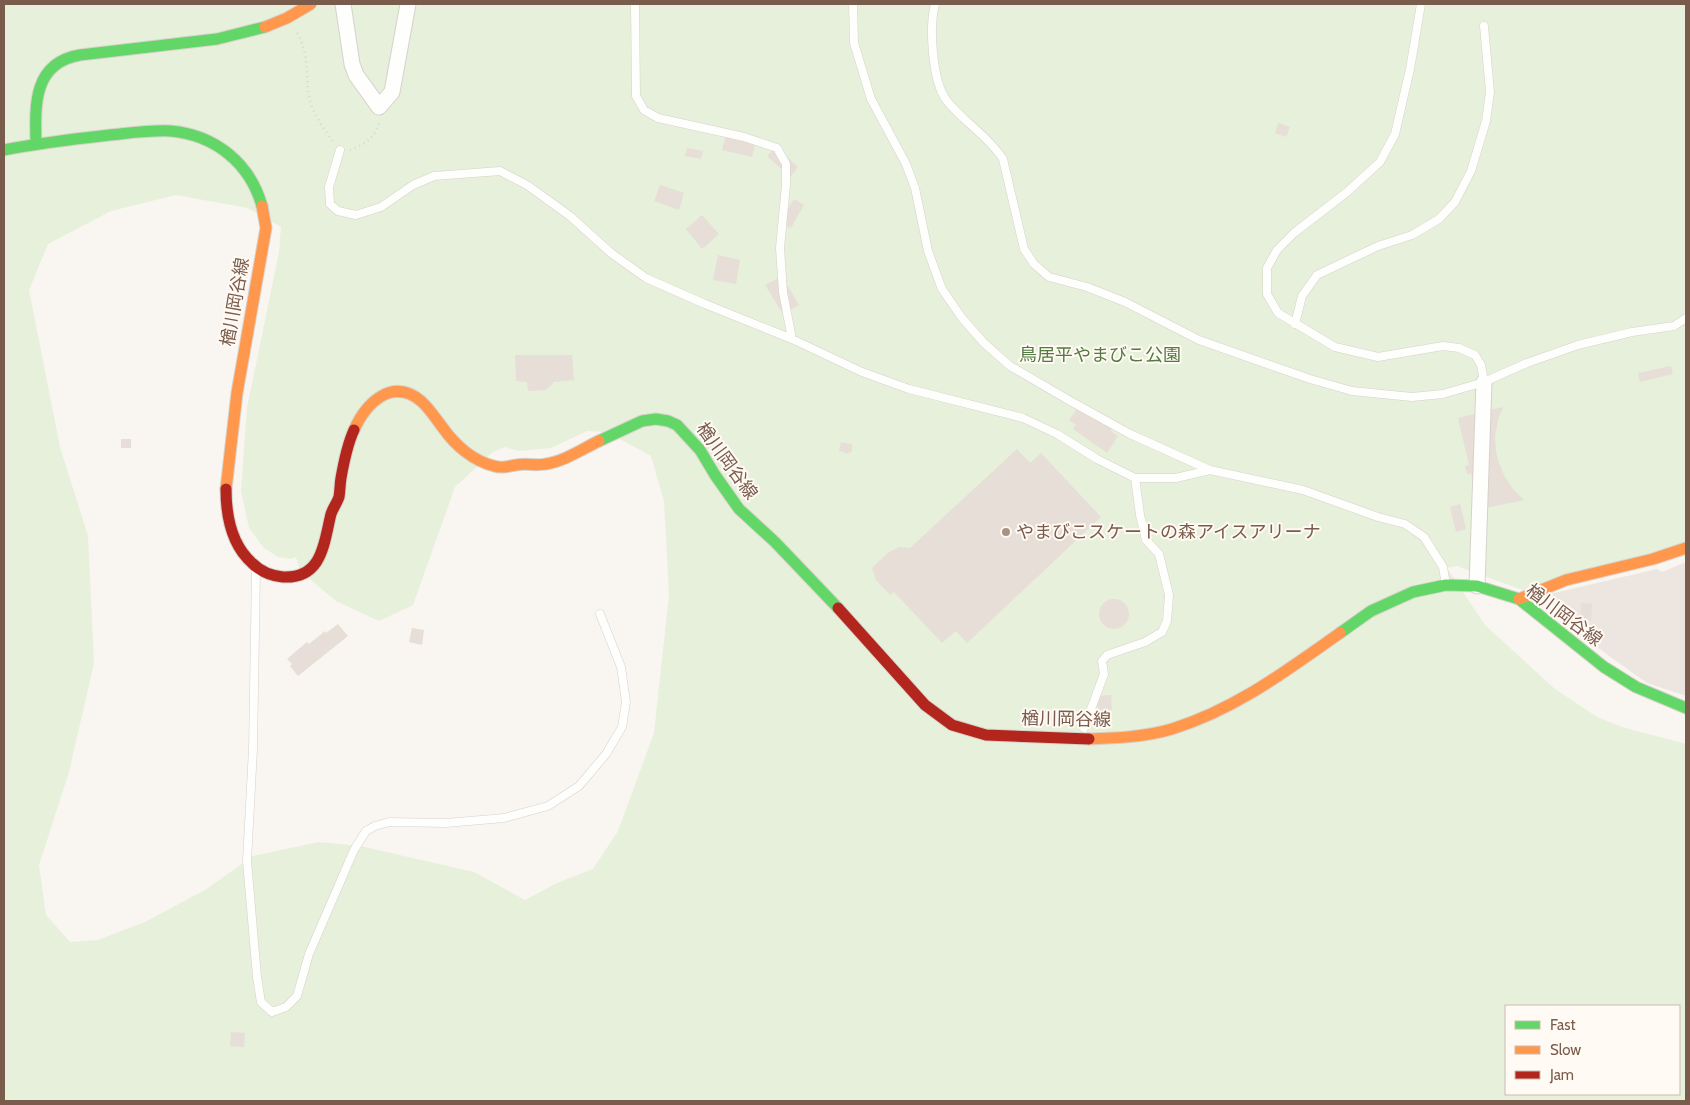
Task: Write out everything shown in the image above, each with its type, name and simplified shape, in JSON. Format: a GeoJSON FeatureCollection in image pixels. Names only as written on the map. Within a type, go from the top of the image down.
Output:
{"type":"FeatureCollection","features":[{"type":"Feature","properties":{"kind":"main road"},"geometry":{"type":"LineString","coordinates":[[36,143],[35,112],[39,88],[45,74],[61,60],[80,55],[217,39],[265,27],[287,18],[311,4]]}},
{"type":"Feature","properties":{"kind":"main road","name":"楢川岡谷線"},"geometry":{"type":"LineString","coordinates":[[4,150],[36,143],[154,130],[185,133],[208,140],[227,150],[243,166],[254,184],[262,207],[266,228],[234,410],[226,496],[227,514],[240,548],[256,567],[270,575],[283,578],[301,575],[318,561],[323,551],[332,509],[338,500],[346,449],[358,420],[366,407],[377,397],[390,392],[407,393],[421,400],[450,438],[469,454],[486,464],[502,468],[517,465],[549,464],[642,421],[656,419],[677,425],[700,450],[739,509],[775,542],[859,631],[925,705],[952,725],[986,735],[1086,739],[1131,737],[1171,729],[1224,709],[1265,685],[1371,611],[1413,592],[1446,585],[1477,586],[1519,600],[1604,667],[1636,687],[1686,708]]}},
{"type":"Feature","properties":{"kind":"main road","name":"楢川岡谷線"},"geometry":{"type":"LineString","coordinates":[[332,509],[328,500],[336,447],[346,422]]}},
{"type":"Feature","properties":{"kind":"main road","name":"楢川岡谷線"},"geometry":{"type":"LineString","coordinates":[[500,456],[517,465]]}},
{"type":"Feature","properties":{"kind":"main road"},"geometry":{"type":"LineString","coordinates":[[1519,600],[1566,580],[1653,559],[1686,548]]}},
{"type":"Feature","properties":{"kind":"street"},"geometry":{"type":"LineString","coordinates":[[343,4],[352,64],[356,75],[379,107],[392,92],[408,4]]}},
{"type":"Feature","properties":{"kind":"street"},"geometry":{"type":"LineString","coordinates":[[1477,586],[1484,382]]}},
{"type":"Feature","properties":{"kind":"lane"},"geometry":{"type":"LineString","coordinates":[[635,4],[636,96],[644,110],[658,118],[744,137],[777,148],[786,164],[780,248],[783,292],[792,339]]}},
{"type":"Feature","properties":{"kind":"lane"},"geometry":{"type":"LineString","coordinates":[[853,4],[854,43],[871,98],[906,164],[915,188],[928,251],[942,289],[962,318],[984,343],[1010,366],[1130,434],[1210,470],[1303,490],[1378,517],[1405,524],[1424,537],[1443,567],[1446,585]]}},
{"type":"Feature","properties":{"kind":"lane"},"geometry":{"type":"LineString","coordinates":[[935,4],[932,49],[939,86],[946,100],[995,148],[1003,159],[1024,249],[1034,264],[1049,277],[1086,287],[1125,302],[1199,340],[1310,379],[1352,391],[1412,397],[1443,394],[1484,382],[1526,363],[1578,345],[1632,332],[1674,326],[1686,318]]}},
{"type":"Feature","properties":{"kind":"lane"},"geometry":{"type":"LineString","coordinates":[[1421,4],[1410,69],[1395,134],[1380,162],[1347,192],[1294,233],[1277,250],[1267,268],[1267,294],[1278,313],[1335,347],[1378,357],[1443,346],[1459,348],[1475,355],[1481,365],[1484,382]]}},
{"type":"Feature","properties":{"kind":"lane"},"geometry":{"type":"LineString","coordinates":[[1295,324],[1302,296],[1317,276],[1378,246],[1412,235],[1439,218],[1455,202],[1471,171],[1486,120],[1490,92],[1484,26]]}},
{"type":"Feature","properties":{"kind":"lane"},"geometry":{"type":"LineString","coordinates":[[340,150],[328,186],[330,204],[338,211],[356,215],[381,206],[413,185],[434,176],[500,171],[527,185],[570,216],[611,254],[646,278],[792,339],[862,372],[909,389],[1023,418],[1057,434],[1134,478],[1176,478],[1210,470]]}},
{"type":"Feature","properties":{"kind":"lane"},"geometry":{"type":"LineString","coordinates":[[1084,728],[1104,674],[1102,662],[1108,654],[1145,642],[1162,632],[1167,621],[1169,595],[1158,554],[1146,540],[1134,478]]}},
{"type":"Feature","properties":{"kind":"lane"},"geometry":{"type":"LineString","coordinates":[[256,567],[253,749],[247,860],[258,986],[261,1002],[272,1012],[286,1007],[297,996],[309,954],[354,850],[366,831],[389,822],[446,823],[504,818],[548,806],[579,786],[606,754],[622,727],[626,702],[621,667],[600,614]]}},
{"type":"Feature","properties":{"kind":"path"},"geometry":{"type":"LineString","coordinates":[[297,32],[307,61],[310,98],[316,116],[340,150],[348,151],[364,144],[376,133],[380,120],[379,107]]}},
{"type":"Feature","properties":{"kind":"shaded area"},"geometry":{"type":"Polygon","coordinates":[[[1686,562],[1686,696],[1647,683],[1580,635],[1564,615],[1564,601],[1549,600],[1550,594],[1657,569],[1662,572],[1686,562]]]}},
{"type":"Feature","properties":{"kind":"green space","name":"鳥居平やまびこ公園"},"geometry":{"type":"Polygon","coordinates":[[[4,4],[1686,4],[1686,543],[1525,591],[1457,566],[1447,568],[1485,625],[1555,689],[1597,717],[1622,727],[1686,744],[1686,1101],[4,1101],[4,4]],[[176,195],[111,211],[48,244],[29,290],[60,447],[88,536],[94,663],[69,772],[39,865],[46,915],[70,942],[98,940],[145,922],[205,890],[253,856],[319,842],[360,846],[474,872],[525,900],[557,883],[593,869],[618,831],[654,733],[669,595],[664,501],[651,456],[607,432],[587,431],[551,448],[518,451],[505,447],[493,452],[455,487],[413,605],[379,621],[336,601],[300,571],[296,557],[291,559],[278,557],[264,548],[249,528],[241,491],[247,408],[279,252],[281,227],[248,208],[176,195]]]}},
{"type":"Feature","properties":{"kind":"building"},"geometry":{"type":"Polygon","coordinates":[[[1278,123],[1290,127],[1286,137],[1275,133],[1278,123]]]}},
{"type":"Feature","properties":{"kind":"building"},"geometry":{"type":"Polygon","coordinates":[[[726,136],[755,143],[752,157],[722,150],[726,136]]]}},
{"type":"Feature","properties":{"kind":"building"},"geometry":{"type":"Polygon","coordinates":[[[776,147],[798,167],[790,177],[767,156],[776,147]]]}},
{"type":"Feature","properties":{"kind":"building"},"geometry":{"type":"Polygon","coordinates":[[[687,148],[703,151],[701,159],[685,156],[687,148]]]}},
{"type":"Feature","properties":{"kind":"building"},"geometry":{"type":"Polygon","coordinates":[[[660,185],[684,193],[679,210],[654,201],[660,185]]]}},
{"type":"Feature","properties":{"kind":"building"},"geometry":{"type":"Polygon","coordinates":[[[794,199],[804,205],[791,228],[780,222],[794,199]]]}},
{"type":"Feature","properties":{"kind":"building"},"geometry":{"type":"Polygon","coordinates":[[[702,215],[719,234],[702,249],[686,229],[702,215]]]}},
{"type":"Feature","properties":{"kind":"building"},"geometry":{"type":"Polygon","coordinates":[[[718,255],[740,260],[736,284],[713,280],[718,255]]]}},
{"type":"Feature","properties":{"kind":"building"},"geometry":{"type":"Polygon","coordinates":[[[782,276],[799,305],[783,314],[765,285],[782,276]]]}},
{"type":"Feature","properties":{"kind":"building"},"geometry":{"type":"Polygon","coordinates":[[[515,355],[572,355],[574,380],[553,382],[545,390],[528,391],[527,382],[516,381],[515,355]]]}},
{"type":"Feature","properties":{"kind":"building"},"geometry":{"type":"Polygon","coordinates":[[[1671,366],[1673,374],[1640,382],[1638,373],[1671,366]]]}},
{"type":"Feature","properties":{"kind":"building"},"geometry":{"type":"Polygon","coordinates":[[[1079,406],[1112,429],[1111,431],[1118,436],[1107,453],[1073,429],[1076,425],[1069,420],[1079,406]]]}},
{"type":"Feature","properties":{"kind":"building"},"geometry":{"type":"Polygon","coordinates":[[[1503,407],[1495,436],[1496,451],[1505,477],[1524,500],[1480,509],[1471,473],[1467,474],[1465,466],[1469,465],[1458,418],[1503,407]]]}},
{"type":"Feature","properties":{"kind":"building"},"geometry":{"type":"Polygon","coordinates":[[[121,439],[131,439],[131,448],[121,448],[121,439]]]}},
{"type":"Feature","properties":{"kind":"building"},"geometry":{"type":"Polygon","coordinates":[[[841,442],[852,444],[852,452],[849,452],[849,454],[839,451],[841,442]]]}},
{"type":"Feature","properties":{"kind":"building","name":"やまびこスケートの森アイスアリーナ"},"geometry":{"type":"Polygon","coordinates":[[[1017,449],[1030,463],[1041,453],[1101,517],[967,643],[956,631],[942,643],[894,592],[890,595],[876,580],[872,568],[889,552],[899,547],[910,548],[1017,449]]]}},
{"type":"Feature","properties":{"kind":"building"},"geometry":{"type":"Polygon","coordinates":[[[1460,504],[1466,529],[1456,532],[1450,507],[1460,504]]]}},
{"type":"Feature","properties":{"kind":"building"},"geometry":{"type":"Polygon","coordinates":[[[1114,599],[1125,603],[1129,614],[1125,625],[1114,629],[1103,625],[1099,614],[1103,603],[1114,599]]]}},
{"type":"Feature","properties":{"kind":"building"},"geometry":{"type":"Polygon","coordinates":[[[1581,603],[1592,604],[1591,621],[1580,619],[1581,603]]]}},
{"type":"Feature","properties":{"kind":"building"},"geometry":{"type":"Polygon","coordinates":[[[338,624],[348,636],[298,676],[287,659],[307,642],[309,644],[325,631],[326,633],[338,624]]]}},
{"type":"Feature","properties":{"kind":"building"},"geometry":{"type":"Polygon","coordinates":[[[412,628],[424,630],[422,645],[409,642],[412,628]]]}},
{"type":"Feature","properties":{"kind":"building"},"geometry":{"type":"Polygon","coordinates":[[[1111,695],[1112,710],[1098,711],[1097,696],[1111,695]]]}},
{"type":"Feature","properties":{"kind":"building"},"geometry":{"type":"Polygon","coordinates":[[[231,1032],[245,1033],[244,1047],[230,1046],[231,1032]]]}},
{"type":"Feature","properties":{"kind":"traffic: fast"},"geometry":{"type":"LineString","coordinates":[[36,143],[36,114],[40,88],[45,76],[53,67],[65,60],[80,55],[217,39],[265,27]]}},
{"type":"Feature","properties":{"kind":"traffic: fast"},"geometry":{"type":"LineString","coordinates":[[4,150],[57,141],[140,132],[171,131],[187,134],[202,138],[216,145],[240,164],[249,177],[262,206]]}},
{"type":"Feature","properties":{"kind":"traffic: fast"},"geometry":{"type":"LineString","coordinates":[[599,441],[642,421],[656,419],[677,425],[700,450],[739,509],[775,542],[838,608]]}},
{"type":"Feature","properties":{"kind":"traffic: fast"},"geometry":{"type":"LineString","coordinates":[[1340,633],[1371,611],[1413,592],[1446,585],[1477,586],[1519,599],[1604,667],[1636,687],[1686,708]]}},
{"type":"Feature","properties":{"kind":"traffic: slow"},"geometry":{"type":"LineString","coordinates":[[265,27],[287,18],[311,4]]}},
{"type":"Feature","properties":{"kind":"traffic: slow"},"geometry":{"type":"LineString","coordinates":[[226,489],[237,393],[266,228],[262,206]]}},
{"type":"Feature","properties":{"kind":"traffic: slow"},"geometry":{"type":"LineString","coordinates":[[354,430],[365,411],[381,396],[400,392],[410,394],[421,401],[465,452],[486,464],[497,467],[520,464],[542,465],[567,458],[599,441]]}},
{"type":"Feature","properties":{"kind":"traffic: slow"},"geometry":{"type":"LineString","coordinates":[[1519,599],[1566,580],[1653,559],[1686,548]]}},
{"type":"Feature","properties":{"kind":"traffic: slow"},"geometry":{"type":"LineString","coordinates":[[1089,739],[1152,734],[1195,721],[1260,688],[1340,633]]}},
{"type":"Feature","properties":{"kind":"traffic: jam"},"geometry":{"type":"LineString","coordinates":[[226,489],[229,520],[235,539],[245,556],[255,566],[270,575],[296,576],[306,572],[314,565],[323,547],[331,514],[339,497],[349,441],[354,430]]}},
{"type":"Feature","properties":{"kind":"traffic: jam"},"geometry":{"type":"LineString","coordinates":[[838,608],[925,705],[952,725],[986,735],[1089,739]]}},
{"type":"Feature","properties":{"kind":"place","name":"やまびこスケートの森アイスアリーナ"},"geometry":{"type":"Point","coordinates":[1006,532]}}]}
